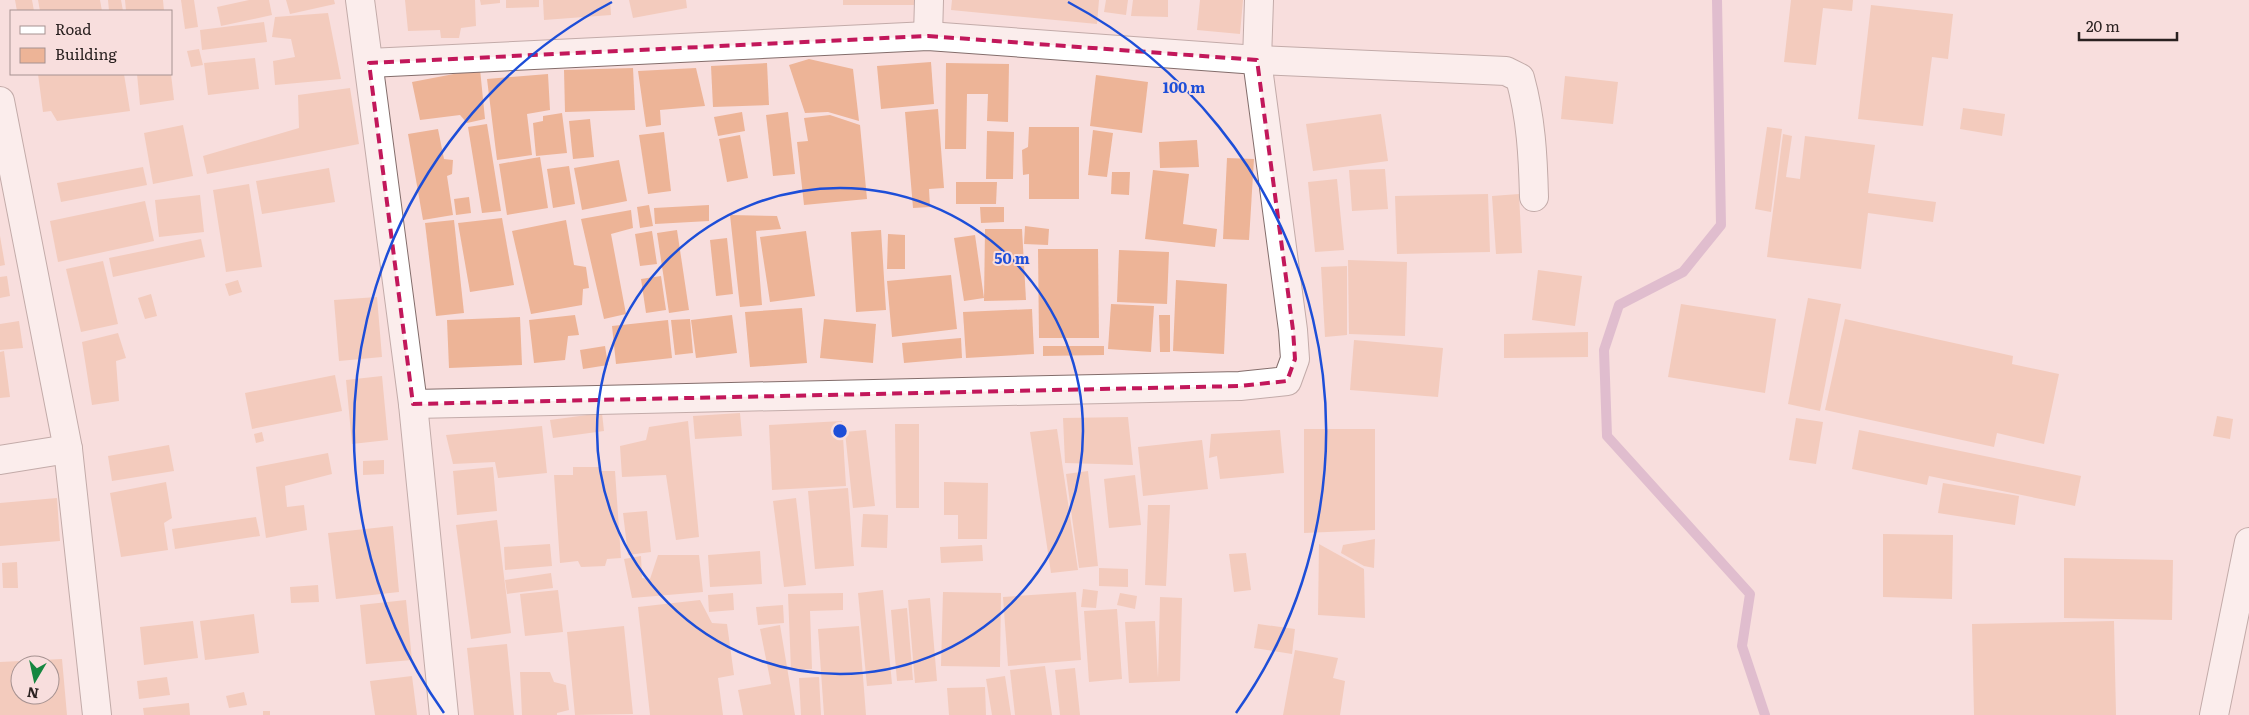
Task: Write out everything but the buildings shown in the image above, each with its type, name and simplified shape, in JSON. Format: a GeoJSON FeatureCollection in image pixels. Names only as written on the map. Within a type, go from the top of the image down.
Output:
{"type":"FeatureCollection","features":[{"type":"Feature","properties":{"kind":"street"},"geometry":{"type":"LineString","coordinates":[[360,0],[413,404],[444,715]]}},
{"type":"Feature","properties":{"kind":"street"},"geometry":{"type":"LineString","coordinates":[[928,36],[929,0]]}},
{"type":"Feature","properties":{"kind":"street"},"geometry":{"type":"LineString","coordinates":[[413,404],[1240,386],[1287,381],[1295,359],[1293,330],[1257,60],[1259,0]]}},
{"type":"Feature","properties":{"kind":"street"},"geometry":{"type":"LineString","coordinates":[[368,62],[928,36],[1257,60],[1506,71],[1520,78],[1529,110],[1534,197]]}},
{"type":"Feature","properties":{"kind":"street"},"geometry":{"type":"LineString","coordinates":[[0,101],[68,449],[97,715]]}},
{"type":"Feature","properties":{"kind":"street"},"geometry":{"type":"LineString","coordinates":[[0,460],[68,449]]}},
{"type":"Feature","properties":{"kind":"street"},"geometry":{"type":"LineString","coordinates":[[2214,715],[2249,542]]}},
{"type":"Feature","properties":{"kind":"highlighted area"},"geometry":{"type":"Polygon","coordinates":[[[928,36],[1257,60],[1293,330],[1295,359],[1287,381],[1240,386],[413,404],[369,63],[928,36]]]}},
{"type":"Feature","properties":{"kind":"waterway"},"geometry":{"type":"LineString","coordinates":[[1717,0],[1721,225],[1683,272],[1619,305],[1604,350],[1607,436],[1750,594],[1742,646],[1765,715]]}}]}
